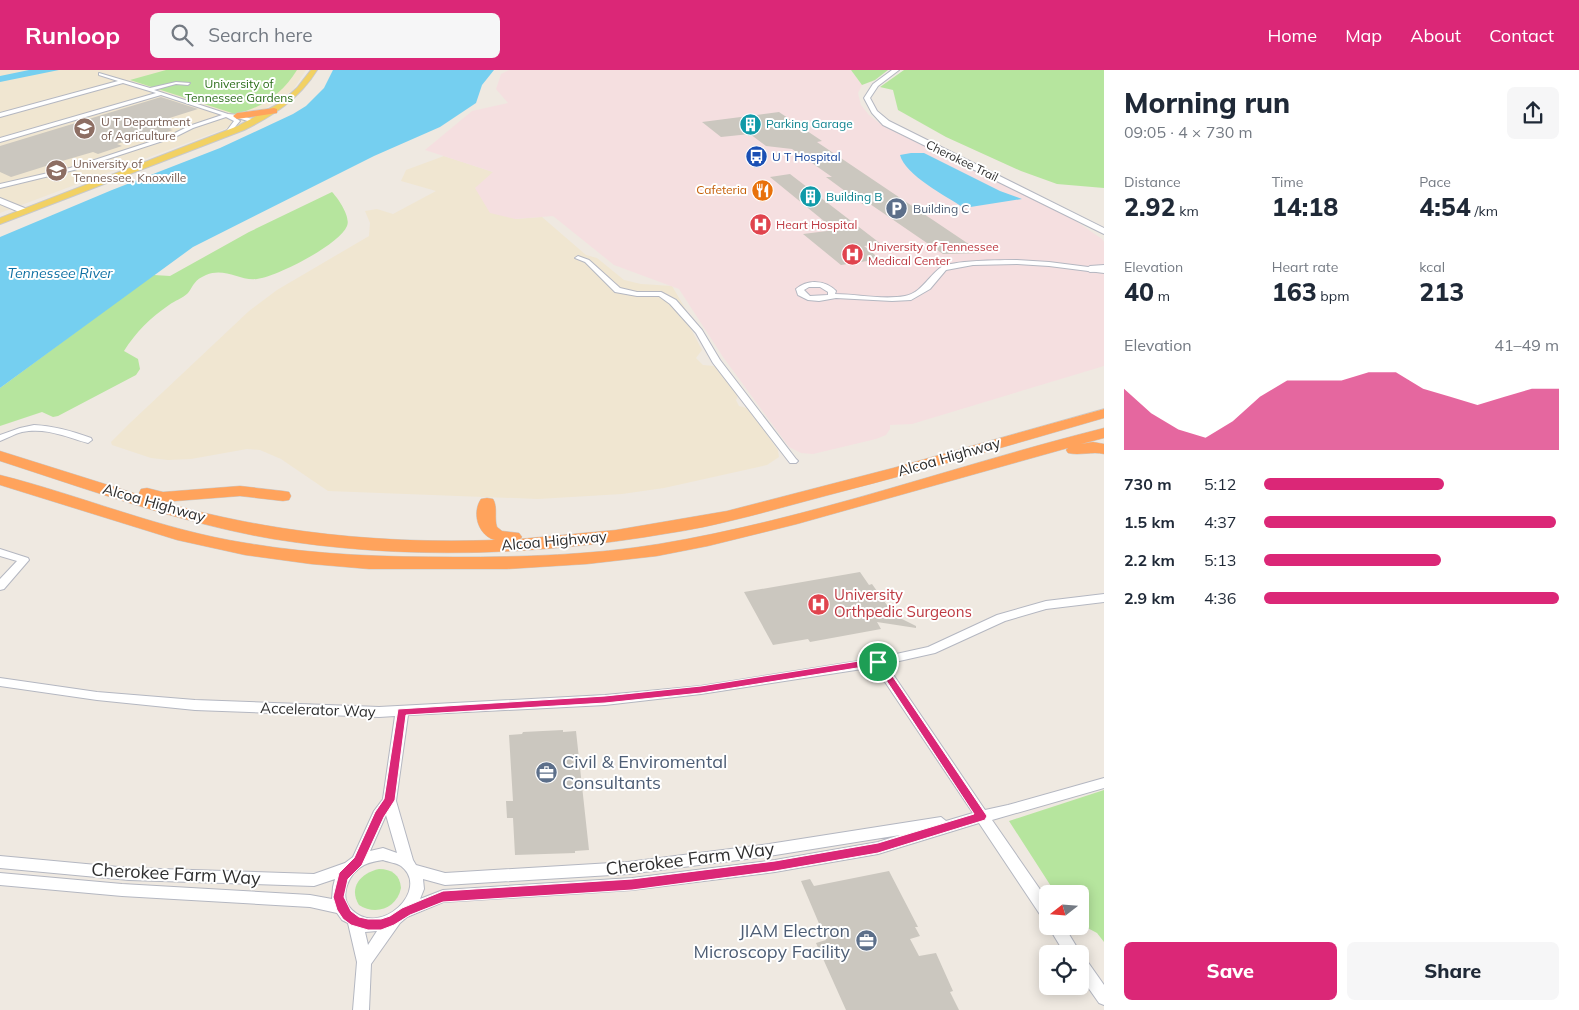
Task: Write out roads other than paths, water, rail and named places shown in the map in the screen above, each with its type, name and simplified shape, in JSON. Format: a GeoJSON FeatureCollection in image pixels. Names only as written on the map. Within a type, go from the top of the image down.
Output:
{"type":"FeatureCollection","features":[{"type":"Feature","properties":{"kind":"highway"},"geometry":{"type":"LineString","coordinates":[[237,116],[274,111]]}},
{"type":"Feature","properties":{"kind":"highway","name":"Alcoa Highway"},"geometry":{"type":"LineString","coordinates":[[5,457],[188,515],[273,533],[351,542],[402,545],[494,546],[607,537],[708,521],[1104,413]]}},
{"type":"Feature","properties":{"kind":"highway","name":"Alcoa Highway"},"geometry":{"type":"LineString","coordinates":[[0,480],[183,536],[255,550],[368,563],[507,563],[587,558],[657,550],[708,540],[774,524],[1104,433]]}},
{"type":"Feature","properties":{"kind":"highway"},"geometry":{"type":"LineString","coordinates":[[891,492],[1030,458],[1093,447],[1104,449]]}},
{"type":"Feature","properties":{"kind":"highway"},"geometry":{"type":"LineString","coordinates":[[39,468],[58,468],[133,490],[163,496],[240,491],[283,496]]}},
{"type":"Feature","properties":{"kind":"highway"},"geometry":{"type":"LineString","coordinates":[[487,503],[485,518],[489,532],[495,536],[512,537],[590,531],[789,500]]}},
{"type":"Feature","properties":{"kind":"main road"},"geometry":{"type":"LineString","coordinates":[[0,221],[255,121],[274,111],[296,95],[306,84],[314,70]]}},
{"type":"Feature","properties":{"kind":"street","name":"Cherokee Trail"},"geometry":{"type":"LineString","coordinates":[[896,70],[869,91],[867,98],[874,112],[886,123],[1102,230]]}},
{"type":"Feature","properties":{"kind":"street"},"geometry":{"type":"LineString","coordinates":[[101,74],[226,115],[237,121],[228,133]]}},
{"type":"Feature","properties":{"kind":"street"},"geometry":{"type":"LineString","coordinates":[[0,115],[124,81]]}},
{"type":"Feature","properties":{"kind":"street"},"geometry":{"type":"LineString","coordinates":[[152,88],[175,82],[188,84]]}},
{"type":"Feature","properties":{"kind":"street"},"geometry":{"type":"LineString","coordinates":[[0,140],[163,93]]}},
{"type":"Feature","properties":{"kind":"street"},"geometry":{"type":"LineString","coordinates":[[0,186],[72,169],[172,136],[226,115],[255,121]]}},
{"type":"Feature","properties":{"kind":"street"},"geometry":{"type":"LineString","coordinates":[[0,201],[24,211]]}},
{"type":"Feature","properties":{"kind":"street"},"geometry":{"type":"LineString","coordinates":[[578,258],[587,261],[618,290],[638,294],[661,294],[672,302],[699,332],[716,360],[793,461]]}},
{"type":"Feature","properties":{"kind":"street"},"geometry":{"type":"LineString","coordinates":[[832,294],[900,299],[915,294],[927,287],[944,268],[963,264],[1017,262],[1104,270]]}},
{"type":"Feature","properties":{"kind":"street"},"geometry":{"type":"LineString","coordinates":[[942,271],[1012,268],[1050,270],[1104,277]]}},
{"type":"Feature","properties":{"kind":"street"},"geometry":{"type":"LineString","coordinates":[[0,438],[21,431],[53,428],[88,440]]}},
{"type":"Feature","properties":{"kind":"street"},"geometry":{"type":"LineString","coordinates":[[0,552],[24,560],[0,586]]}},
{"type":"Feature","properties":{"kind":"street","name":"Accelerator Way"},"geometry":{"type":"LineString","coordinates":[[0,682],[97,696],[195,704],[402,712],[598,700],[701,690],[878,662],[931,650],[1001,618],[1028,610],[1046,605],[1104,598]]}},
{"type":"Feature","properties":{"kind":"street"},"geometry":{"type":"LineString","coordinates":[[878,662],[1039,901]]}},
{"type":"Feature","properties":{"kind":"street"},"geometry":{"type":"LineString","coordinates":[[400,916],[381,924],[368,925],[356,921],[347,915],[341,907],[339,897],[343,877],[354,865],[374,829],[379,815],[389,800],[402,712]]}},
{"type":"Feature","properties":{"kind":"street","name":"Cherokee Farm Way"},"geometry":{"type":"LineString","coordinates":[[400,916],[443,896],[632,884],[775,866],[878,848],[966,820],[1104,783]]}},
{"type":"Feature","properties":{"kind":"street"},"geometry":{"type":"LineString","coordinates":[[364,962],[413,902],[417,891],[417,880],[410,866],[389,800]]}},
{"type":"Feature","properties":{"kind":"street","name":"Cherokee Farm Way"},"geometry":{"type":"LineString","coordinates":[[410,866],[445,879],[628,868],[768,850],[966,820]]}},
{"type":"Feature","properties":{"kind":"street"},"geometry":{"type":"LineString","coordinates":[[354,865],[370,856],[383,854],[395,856],[410,866]]}},
{"type":"Feature","properties":{"kind":"street","name":"Cherokee Farm Way"},"geometry":{"type":"LineString","coordinates":[[0,862],[129,874],[314,880],[354,865]]}},
{"type":"Feature","properties":{"kind":"street","name":"Cherokee Farm Way"},"geometry":{"type":"LineString","coordinates":[[0,879],[122,890],[310,901],[341,907]]}},
{"type":"Feature","properties":{"kind":"street"},"geometry":{"type":"LineString","coordinates":[[356,921],[364,962],[361,1010]]}},
{"type":"Feature","properties":{"kind":"street"},"geometry":{"type":"LineString","coordinates":[[1089,976],[1104,998]]}},
{"type":"Feature","properties":{"kind":"water"},"geometry":{"type":"Polygon","coordinates":[[[29,70],[59,70],[0,82],[0,76],[29,70]]]}},
{"type":"Feature","properties":{"kind":"water","name":"Tennessee River"},"geometry":{"type":"Polygon","coordinates":[[[333,70],[494,70],[482,85],[476,103],[440,127],[374,156],[193,247],[0,388],[0,237],[112,190],[220,148],[293,114],[306,106],[324,88],[333,70]]]}},
{"type":"Feature","properties":{"kind":"water"},"geometry":{"type":"Polygon","coordinates":[[[924,153],[1000,191],[1022,199],[964,208],[927,184],[903,163],[900,155],[924,153]]]}},
{"type":"Feature","properties":{"kind":"place","name":"Parking Garage"},"geometry":{"type":"Point","coordinates":[750,124]}},
{"type":"Feature","properties":{"kind":"place","name":"U T Department of Agriculture"},"geometry":{"type":"Point","coordinates":[85,129]}},
{"type":"Feature","properties":{"kind":"place","name":"U T Hospital"},"geometry":{"type":"Point","coordinates":[756,157]}},
{"type":"Feature","properties":{"kind":"place","name":"University of Tennessee, Knoxville"},"geometry":{"type":"Point","coordinates":[57,171]}},
{"type":"Feature","properties":{"kind":"place","name":"Cafeteria"},"geometry":{"type":"Point","coordinates":[763,190]}},
{"type":"Feature","properties":{"kind":"place","name":"Building B"},"geometry":{"type":"Point","coordinates":[810,197]}},
{"type":"Feature","properties":{"kind":"place","name":"Building C"},"geometry":{"type":"Point","coordinates":[897,209]}},
{"type":"Feature","properties":{"kind":"place","name":"Heart Hospital"},"geometry":{"type":"Point","coordinates":[760,225]}},
{"type":"Feature","properties":{"kind":"place","name":"University of Tennessee Medical Center"},"geometry":{"type":"Point","coordinates":[852,254]}},
{"type":"Feature","properties":{"kind":"place","name":"University Orthpedic Surgeons"},"geometry":{"type":"Point","coordinates":[818,604]}},
{"type":"Feature","properties":{"kind":"place","name":"Civil & Enviromental Consultants"},"geometry":{"type":"Point","coordinates":[546,772]}},
{"type":"Feature","properties":{"kind":"place","name":"JIAM Electron Microscopy Facility"},"geometry":{"type":"Point","coordinates":[866,941]}},
{"type":"Feature","properties":{"kind":"park label","name":"University of Tennessee Gardens"},"geometry":{"type":"Point","coordinates":[239,91]}}]}
